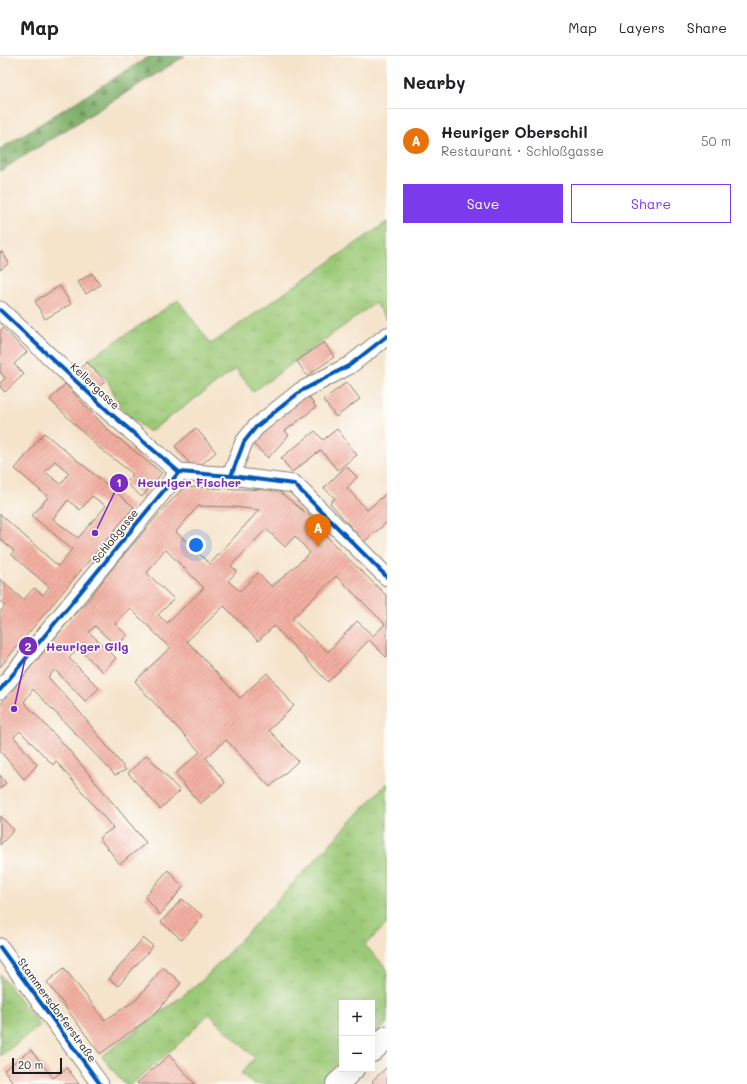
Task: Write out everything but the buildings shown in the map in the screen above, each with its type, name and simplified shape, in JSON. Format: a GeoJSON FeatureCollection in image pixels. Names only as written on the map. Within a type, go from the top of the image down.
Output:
{"type":"FeatureCollection","features":[{"type":"Feature","properties":{"kind":"main road"},"geometry":{"type":"LineString","coordinates":[[375,1048],[387,1037]]}},
{"type":"Feature","properties":{"kind":"main road"},"geometry":{"type":"LineString","coordinates":[[337,1084],[350,1072]]}},
{"type":"Feature","properties":{"kind":"street","name":"Kellergasse"},"geometry":{"type":"LineString","coordinates":[[0,310],[109,412],[180,472]]}},
{"type":"Feature","properties":{"kind":"street"},"geometry":{"type":"LineString","coordinates":[[231,476],[244,442],[256,427],[302,391],[350,365],[387,336]]}},
{"type":"Feature","properties":{"kind":"street"},"geometry":{"type":"LineString","coordinates":[[180,472],[231,476],[294,484],[387,577]]}},
{"type":"Feature","properties":{"kind":"street","name":"Schloßgasse"},"geometry":{"type":"LineString","coordinates":[[0,690],[180,472]]}},
{"type":"Feature","properties":{"kind":"street","name":"Stammersdorferstraße"},"geometry":{"type":"LineString","coordinates":[[0,947],[100,1084]]}},
{"type":"Feature","properties":{"kind":"green space"},"geometry":{"type":"Polygon","coordinates":[[[150,56],[185,56],[0,171],[0,149],[150,56]]]}},
{"type":"Feature","properties":{"kind":"green space"},"geometry":{"type":"Polygon","coordinates":[[[387,222],[387,320],[375,303],[253,392],[236,369],[149,432],[123,411],[107,380],[89,359],[178,300],[211,344],[387,222]]]}},
{"type":"Feature","properties":{"kind":"green space"},"geometry":{"type":"Polygon","coordinates":[[[387,783],[387,924],[365,945],[387,969],[387,1023],[375,1034],[375,1000],[339,1000],[339,1068],[322,1084],[253,1084],[241,1073],[255,1058],[209,1014],[182,1041],[132,1084],[124,1084],[102,1056],[202,981],[387,783]]]}},
{"type":"Feature","properties":{"kind":"green space"},"geometry":{"type":"Polygon","coordinates":[[[0,974],[40,1026],[0,1056],[0,974]]]}},
{"type":"Feature","properties":{"kind":"cycle path"},"geometry":{"type":"LineString","coordinates":[[0,310],[109,412],[179,472]]}},
{"type":"Feature","properties":{"kind":"cycle path"},"geometry":{"type":"LineString","coordinates":[[231,476],[244,442],[256,427],[301,391],[350,365],[387,336]]}},
{"type":"Feature","properties":{"kind":"cycle path"},"geometry":{"type":"LineString","coordinates":[[179,472],[231,476],[294,484],[387,577]]}},
{"type":"Feature","properties":{"kind":"cycle path"},"geometry":{"type":"LineString","coordinates":[[0,690],[179,472]]}},
{"type":"Feature","properties":{"kind":"cycle path"},"geometry":{"type":"LineString","coordinates":[[0,947],[100,1084]]}},
{"type":"Feature","properties":{"kind":"place","name":"Heuriger Fischer"},"geometry":{"type":"Point","coordinates":[95,533]}},
{"type":"Feature","properties":{"kind":"place","name":"Heuriger Oberschil"},"geometry":{"type":"Point","coordinates":[318,547]}},
{"type":"Feature","properties":{"kind":"place","name":"Heuriger Gilg"},"geometry":{"type":"Point","coordinates":[14,709]}}]}
